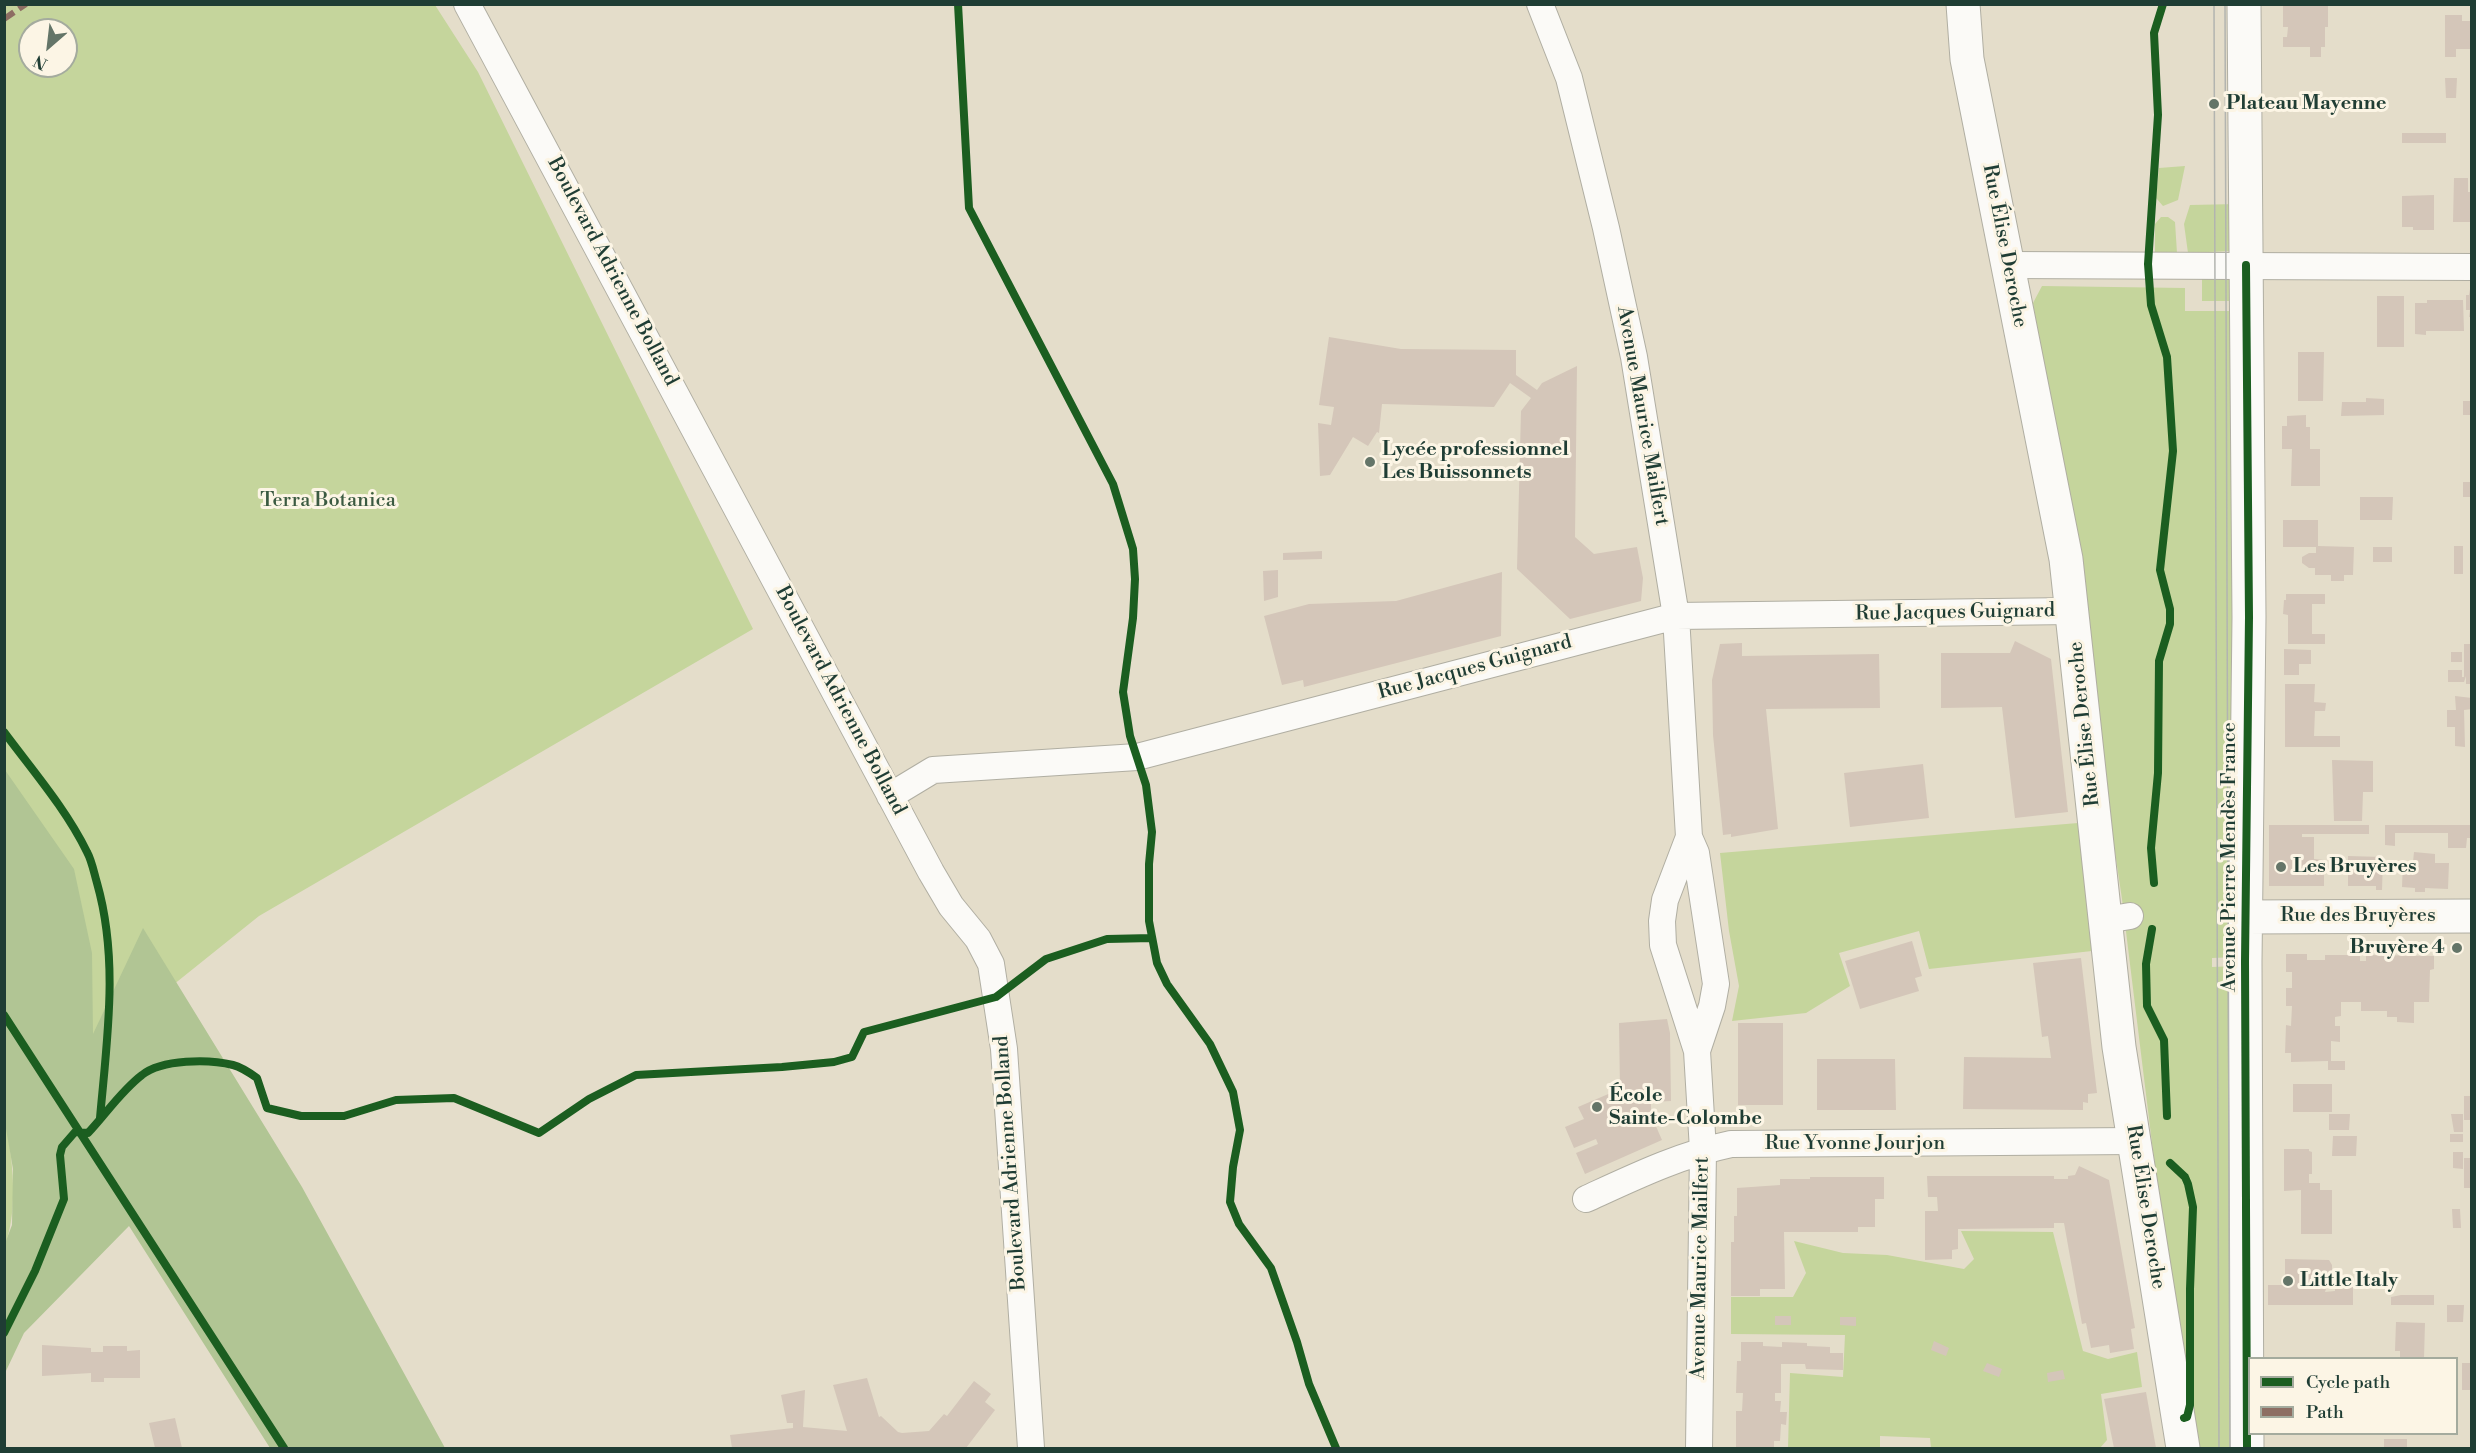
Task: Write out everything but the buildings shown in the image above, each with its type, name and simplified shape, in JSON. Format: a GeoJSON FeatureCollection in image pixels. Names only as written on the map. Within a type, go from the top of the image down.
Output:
{"type":"FeatureCollection","features":[{"type":"Feature","properties":{"kind":"main road","name":"Rue Élise Deroche"},"geometry":{"type":"LineString","coordinates":[[1963,4],[1968,58],[2066,560],[2118,918],[2119,1047],[2183,1449]]}},
{"type":"Feature","properties":{"kind":"main road","name":"Avenue Pierre Mendès France"},"geometry":{"type":"LineString","coordinates":[[2244,4],[2249,617],[2245,917],[2247,1449]]}},
{"type":"Feature","properties":{"kind":"main road","name":"Rue des Bruyères"},"geometry":{"type":"LineString","coordinates":[[2245,917],[2472,916]]}},
{"type":"Feature","properties":{"kind":"street","name":"Boulevard Adrienne Bolland"},"geometry":{"type":"LineString","coordinates":[[468,4],[890,796],[951,906],[978,939],[991,964],[1004,1049],[1031,1449]]}},
{"type":"Feature","properties":{"kind":"street","name":"Avenue Maurice Mailfert"},"geometry":{"type":"LineString","coordinates":[[1540,4],[1569,78],[1606,228],[1634,357],[1676,616],[1689,837],[1696,853],[1716,984],[1712,1006],[1697,1051]]}},
{"type":"Feature","properties":{"kind":"street"},"geometry":{"type":"LineString","coordinates":[[2007,265],[2472,267]]}},
{"type":"Feature","properties":{"kind":"street","name":"Rue Jacques Guignard"},"geometry":{"type":"LineString","coordinates":[[890,796],[933,770],[1137,757],[1676,616],[2072,611]]}},
{"type":"Feature","properties":{"kind":"street","name":"Avenue Maurice Mailfert"},"geometry":{"type":"LineString","coordinates":[[1689,837],[1665,900],[1662,921],[1663,945],[1697,1051],[1703,1150],[1699,1449]]}},
{"type":"Feature","properties":{"kind":"street","name":"Rue Yvonne Jourjon"},"geometry":{"type":"LineString","coordinates":[[1586,1199],[1665,1163],[1703,1150],[1731,1144],[2134,1141]]}},
{"type":"Feature","properties":{"kind":"green space","name":"Terra Botanica"},"geometry":{"type":"Polygon","coordinates":[[[5,5],[435,5],[478,72],[753,629],[259,916],[6,1119],[13,1183],[9,1230],[5,1246],[5,5]]]}},
{"type":"Feature","properties":{"kind":"green space"},"geometry":{"type":"Polygon","coordinates":[[[2185,166],[2178,200],[2163,206],[2156,198],[2159,168],[2185,166]]]}},
{"type":"Feature","properties":{"kind":"green space"},"geometry":{"type":"Polygon","coordinates":[[[2237,204],[2230,251],[2188,253],[2184,224],[2190,205],[2237,204]]]}},
{"type":"Feature","properties":{"kind":"green space"},"geometry":{"type":"Polygon","coordinates":[[[2161,217],[2168,217],[2175,222],[2177,253],[2155,252],[2155,224],[2161,217]]]}},
{"type":"Feature","properties":{"kind":"green space"},"geometry":{"type":"Polygon","coordinates":[[[2202,275],[2230,276],[2234,301],[2202,301],[2202,275]]]}},
{"type":"Feature","properties":{"kind":"green space"},"geometry":{"type":"Polygon","coordinates":[[[2042,286],[2185,288],[2185,311],[2234,311],[2237,957],[2212,958],[2212,967],[2237,966],[2238,1448],[2194,1448],[2181,1379],[2122,899],[2033,303],[2042,286]]]}},
{"type":"Feature","properties":{"kind":"green space"},"geometry":{"type":"Polygon","coordinates":[[[5,770],[74,869],[92,953],[93,1034],[143,928],[302,1187],[445,1448],[270,1448],[129,1226],[24,1333],[5,1373],[4,1246],[12,1225],[13,1169],[4,1117],[5,770]]]}},
{"type":"Feature","properties":{"kind":"green space"},"geometry":{"type":"Polygon","coordinates":[[[2078,823],[2092,951],[1929,969],[1919,931],[1839,953],[1850,986],[1806,1013],[1732,1021],[1739,986],[1729,931],[1720,853],[2078,823]]]}},
{"type":"Feature","properties":{"kind":"green space"},"geometry":{"type":"Polygon","coordinates":[[[1961,1231],[2053,1232],[2083,1351],[2108,1359],[2137,1352],[2142,1387],[2101,1394],[2107,1440],[2100,1448],[1931,1448],[1930,1438],[1880,1436],[1880,1448],[1788,1448],[1790,1373],[1843,1377],[1845,1335],[1731,1334],[1731,1297],[1793,1297],[1806,1273],[1794,1241],[1843,1253],[1887,1255],[1964,1269],[1974,1259],[1961,1231]]]}},
{"type":"Feature","properties":{"kind":"tram line"},"geometry":{"type":"LineString","coordinates":[[2214,4],[2219,1448]]}},
{"type":"Feature","properties":{"kind":"tram line"},"geometry":{"type":"LineString","coordinates":[[2225,4],[2230,1448]]}},
{"type":"Feature","properties":{"kind":"marked path"},"geometry":{"type":"LineString","coordinates":[[4,19],[26,4]]}},
{"type":"Feature","properties":{"kind":"cycle path"},"geometry":{"type":"LineString","coordinates":[[958,4],[969,208],[1113,484],[1133,549],[1135,579],[1133,618],[1123,692],[1130,736],[1146,785],[1152,832],[1149,864],[1149,921],[1157,963],[1167,984],[1210,1044],[1233,1092],[1240,1130],[1233,1167],[1230,1202],[1239,1224],[1271,1268],[1309,1384],[1336,1448]]}},
{"type":"Feature","properties":{"kind":"cycle path"},"geometry":{"type":"LineString","coordinates":[[2154,883],[2151,848],[2158,773],[2159,661],[2170,624],[2170,609],[2160,570],[2173,451],[2167,357],[2151,305],[2148,264],[2158,115],[2154,33],[2163,4]]}},
{"type":"Feature","properties":{"kind":"cycle path"},"geometry":{"type":"LineString","coordinates":[[2246,265],[2249,617],[2245,961],[2247,1448]]}},
{"type":"Feature","properties":{"kind":"cycle path"},"geometry":{"type":"LineString","coordinates":[[4,732],[79,836],[92,863],[97,883],[104,912],[109,970],[108,1029],[100,1118]]}},
{"type":"Feature","properties":{"kind":"cycle path"},"geometry":{"type":"LineString","coordinates":[[2152,929],[2146,964],[2147,1006],[2164,1040],[2167,1116]]}},
{"type":"Feature","properties":{"kind":"cycle path"},"geometry":{"type":"LineString","coordinates":[[4,1333],[35,1271],[64,1199],[60,1155],[62,1147],[75,1132],[88,1133],[134,1081],[161,1066],[199,1061],[236,1066],[257,1078],[267,1108],[301,1116],[344,1116],[396,1100],[454,1098],[539,1133],[589,1099],[636,1075],[834,1062],[852,1057],[864,1032],[996,997],[1046,959],[1107,939],[1152,938]]}},
{"type":"Feature","properties":{"kind":"cycle path"},"geometry":{"type":"LineString","coordinates":[[4,1015],[284,1448]]}},
{"type":"Feature","properties":{"kind":"cycle path"},"geometry":{"type":"LineString","coordinates":[[2170,1163],[2185,1177],[2193,1207],[2190,1405],[2187,1417],[2184,1418]]}},
{"type":"Feature","properties":{"kind":"place","name":"Plateau Mayenne"},"geometry":{"type":"Point","coordinates":[2214,104]}},
{"type":"Feature","properties":{"kind":"place","name":"Lycée professionnel Les Buissonnets"},"geometry":{"type":"Point","coordinates":[1370,462]}},
{"type":"Feature","properties":{"kind":"place","name":"Les Bruyères"},"geometry":{"type":"Point","coordinates":[2281,867]}},
{"type":"Feature","properties":{"kind":"place","name":"Bruyère 4"},"geometry":{"type":"Point","coordinates":[2457,948]}},
{"type":"Feature","properties":{"kind":"place","name":"École Sainte-Colombe"},"geometry":{"type":"Point","coordinates":[1597,1107]}},
{"type":"Feature","properties":{"kind":"place","name":"Little Italy"},"geometry":{"type":"Point","coordinates":[2288,1281]}}]}
